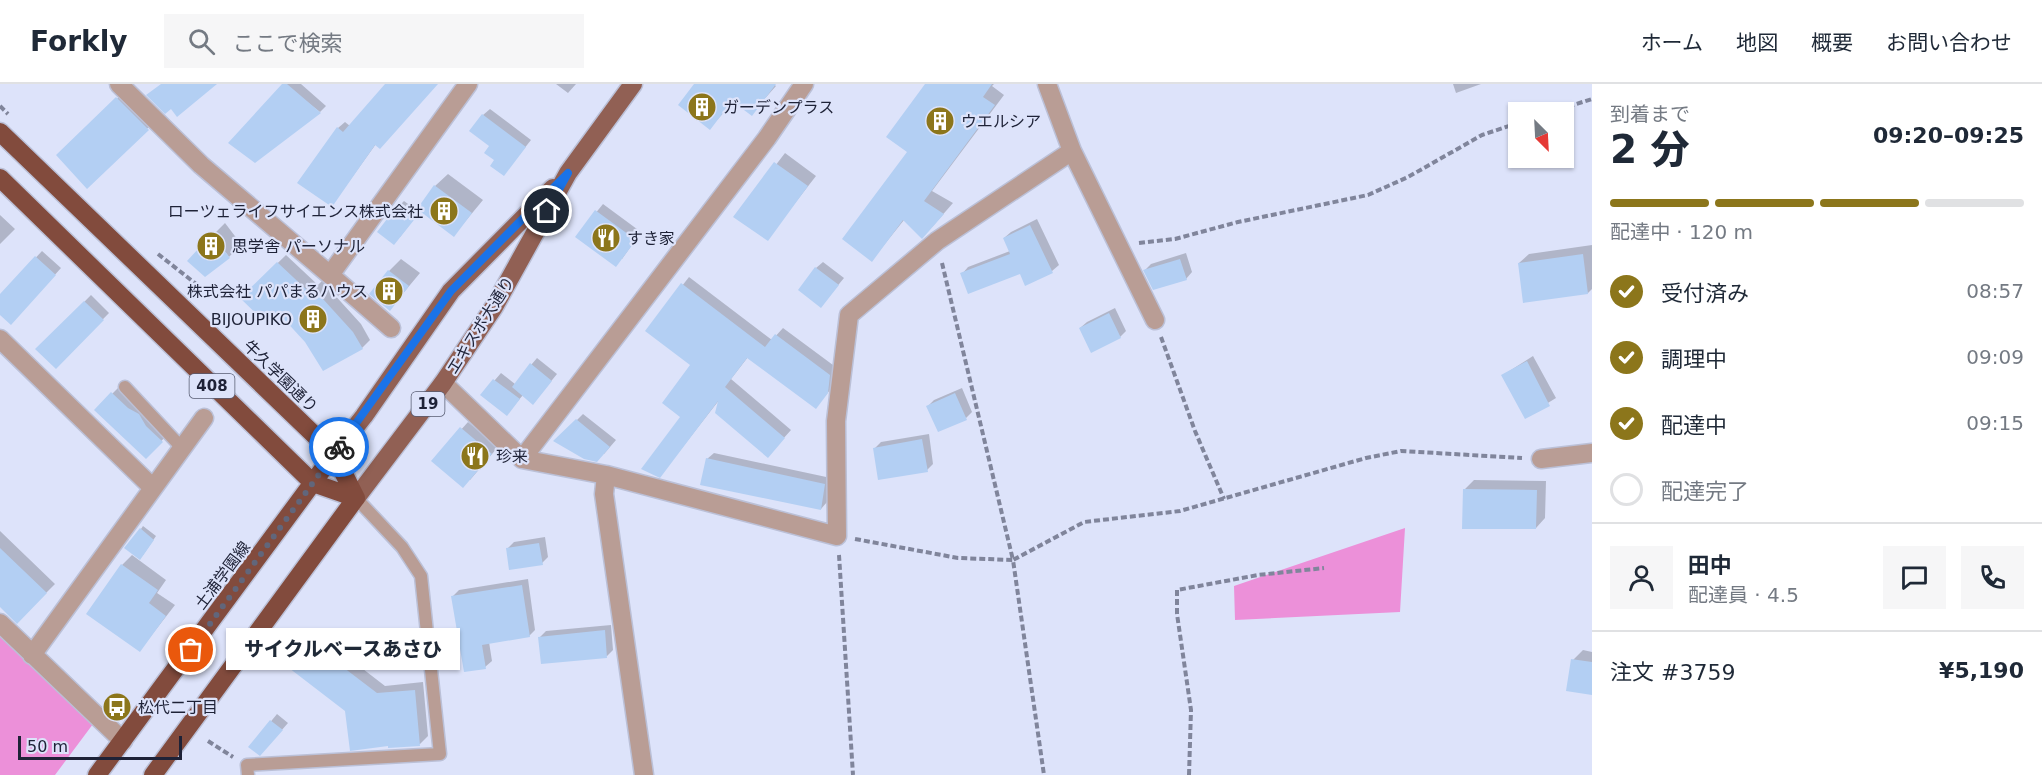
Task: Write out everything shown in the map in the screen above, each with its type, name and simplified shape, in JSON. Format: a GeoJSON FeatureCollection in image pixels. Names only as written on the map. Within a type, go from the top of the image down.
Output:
{"type":"FeatureCollection","features":[{"type":"Feature","properties":{"kind":"highway","name":"牛久学園通り"},"geometry":{"type":"LineString","coordinates":[[0,132],[334,454],[356,498]]}},
{"type":"Feature","properties":{"kind":"highway","name":"408"},"geometry":{"type":"LineString","coordinates":[[0,178],[313,483],[356,498]]}},
{"type":"Feature","properties":{"kind":"highway","name":"土浦学園線"},"geometry":{"type":"LineString","coordinates":[[97,775],[334,454]]}},
{"type":"Feature","properties":{"kind":"highway"},"geometry":{"type":"LineString","coordinates":[[153,775],[356,498]]}},
{"type":"Feature","properties":{"kind":"main road","name":"エキスポ大通り"},"geometry":{"type":"LineString","coordinates":[[356,498],[443,383],[495,307],[568,173],[633,84]]}},
{"type":"Feature","properties":{"kind":"main road","name":"エキスポ大通り"},"geometry":{"type":"LineString","coordinates":[[334,454],[364,416],[451,291],[568,173]]}},
{"type":"Feature","properties":{"kind":"street"},"geometry":{"type":"LineString","coordinates":[[118,84],[201,165],[391,328]]}},
{"type":"Feature","properties":{"kind":"street"},"geometry":{"type":"LineString","coordinates":[[330,275],[468,84]]}},
{"type":"Feature","properties":{"kind":"street"},"geometry":{"type":"LineString","coordinates":[[522,459],[767,138],[804,84]]}},
{"type":"Feature","properties":{"kind":"street"},"geometry":{"type":"LineString","coordinates":[[1047,84],[1072,151],[1155,320]]}},
{"type":"Feature","properties":{"kind":"street"},"geometry":{"type":"LineString","coordinates":[[443,383],[522,459],[606,475],[837,536],[836,421],[849,315],[937,242],[1072,151]]}},
{"type":"Feature","properties":{"kind":"street"},"geometry":{"type":"LineString","coordinates":[[0,339],[153,488]]}},
{"type":"Feature","properties":{"kind":"street"},"geometry":{"type":"LineString","coordinates":[[32,655],[204,418]]}},
{"type":"Feature","properties":{"kind":"street"},"geometry":{"type":"LineString","coordinates":[[1541,459],[1592,453]]}},
{"type":"Feature","properties":{"kind":"street"},"geometry":{"type":"LineString","coordinates":[[606,475],[604,494],[644,775]]}},
{"type":"Feature","properties":{"kind":"street"},"geometry":{"type":"LineString","coordinates":[[0,623],[123,741]]}},
{"type":"Feature","properties":{"kind":"lane"},"geometry":{"type":"LineString","coordinates":[[125,387],[182,448]]}},
{"type":"Feature","properties":{"kind":"lane"},"geometry":{"type":"LineString","coordinates":[[247,770],[440,754],[421,576],[402,546],[356,498]]}},
{"type":"Feature","properties":{"kind":"path"},"geometry":{"type":"LineString","coordinates":[[1574,105],[1592,99]]}},
{"type":"Feature","properties":{"kind":"path"},"geometry":{"type":"LineString","coordinates":[[1118,246],[1175,239],[1238,222],[1368,195],[1408,177],[1482,135],[1508,126]]}},
{"type":"Feature","properties":{"kind":"path"},"geometry":{"type":"LineString","coordinates":[[937,242],[1013,560],[1044,775]]}},
{"type":"Feature","properties":{"kind":"path"},"geometry":{"type":"LineString","coordinates":[[1155,320],[1195,431],[1224,499]]}},
{"type":"Feature","properties":{"kind":"path"},"geometry":{"type":"LineString","coordinates":[[853,775],[837,536],[958,558],[1013,560],[1084,522],[1158,515],[1224,499],[1366,458],[1401,451],[1541,459]]}},
{"type":"Feature","properties":{"kind":"path"},"geometry":{"type":"LineString","coordinates":[[1189,775],[1191,710],[1177,614],[1177,590],[1258,575],[1324,568]]}},
{"type":"Feature","properties":{"kind":"path"},"geometry":{"type":"LineString","coordinates":[[208,741],[247,770]]}},
{"type":"Feature","properties":{"kind":"shaded area"},"geometry":{"type":"Polygon","coordinates":[[[1405,528],[1400,612],[1235,620],[1234,586],[1405,528]]]}},
{"type":"Feature","properties":{"kind":"shaded area"},"geometry":{"type":"Polygon","coordinates":[[[0,636],[93,724],[55,775],[0,775],[0,636]]]}},
{"type":"Feature","properties":{"kind":"building"},"geometry":{"type":"Polygon","coordinates":[[[161,84],[217,84],[177,117],[171,109],[165,114],[146,95],[161,84]]]}},
{"type":"Feature","properties":{"kind":"building"},"geometry":{"type":"Polygon","coordinates":[[[282,84],[287,84],[321,113],[255,163],[228,143],[282,84]]]}},
{"type":"Feature","properties":{"kind":"building"},"geometry":{"type":"Polygon","coordinates":[[[385,84],[438,84],[380,149],[375,145],[332,207],[297,183],[337,127],[343,132],[385,84]]]}},
{"type":"Feature","properties":{"kind":"building"},"geometry":{"type":"Polygon","coordinates":[[[694,84],[776,84],[752,116],[732,101],[710,130],[678,105],[694,84]]]}},
{"type":"Feature","properties":{"kind":"building"},"geometry":{"type":"Polygon","coordinates":[[[925,84],[992,84],[983,97],[995,105],[924,201],[944,214],[922,239],[903,220],[872,262],[842,239],[907,152],[886,137],[925,84]]]}},
{"type":"Feature","properties":{"kind":"building"},"geometry":{"type":"Polygon","coordinates":[[[116,97],[149,130],[87,189],[56,155],[116,97]]]}},
{"type":"Feature","properties":{"kind":"building"},"geometry":{"type":"Polygon","coordinates":[[[482,114],[526,147],[504,176],[490,166],[494,160],[484,153],[489,146],[469,131],[482,114]]]}},
{"type":"Feature","properties":{"kind":"building"},"geometry":{"type":"Polygon","coordinates":[[[774,162],[808,186],[768,241],[733,217],[774,162]]]}},
{"type":"Feature","properties":{"kind":"building","name":"ローツェライフサイエンス株式会社"},"geometry":{"type":"Polygon","coordinates":[[[434,185],[472,213],[454,237],[417,209],[434,185]]]}},
{"type":"Feature","properties":{"kind":"building"},"geometry":{"type":"Polygon","coordinates":[[[397,206],[414,220],[394,245],[377,232],[397,206]]]}},
{"type":"Feature","properties":{"kind":"building","name":"すき家"},"geometry":{"type":"Polygon","coordinates":[[[595,210],[636,240],[616,267],[575,237],[595,210]]]}},
{"type":"Feature","properties":{"kind":"building"},"geometry":{"type":"Polygon","coordinates":[[[1030,225],[1053,273],[1025,286],[1020,274],[968,294],[960,273],[1010,254],[1003,238],[1030,225]]]}},
{"type":"Feature","properties":{"kind":"building","name":"思学舎 パーソナル"},"geometry":{"type":"Polygon","coordinates":[[[212,234],[230,258],[205,277],[187,261],[212,234]]]}},
{"type":"Feature","properties":{"kind":"building"},"geometry":{"type":"Polygon","coordinates":[[[1583,254],[1588,294],[1523,303],[1518,263],[1583,254]]]}},
{"type":"Feature","properties":{"kind":"building"},"geometry":{"type":"Polygon","coordinates":[[[35,256],[56,275],[11,325],[0,315],[0,294],[35,256]]]}},
{"type":"Feature","properties":{"kind":"building"},"geometry":{"type":"Polygon","coordinates":[[[1180,259],[1187,280],[1153,290],[1143,270],[1180,259]]]}},
{"type":"Feature","properties":{"kind":"building"},"geometry":{"type":"Polygon","coordinates":[[[277,262],[309,292],[313,288],[353,332],[363,349],[323,371],[305,342],[282,317],[270,327],[240,298],[277,262]]]}},
{"type":"Feature","properties":{"kind":"building"},"geometry":{"type":"Polygon","coordinates":[[[815,267],[839,285],[821,308],[798,290],[815,267]]]}},
{"type":"Feature","properties":{"kind":"building","name":"株式会社 パパまるハウス"},"geometry":{"type":"Polygon","coordinates":[[[388,270],[409,286],[390,311],[369,294],[388,270]]]}},
{"type":"Feature","properties":{"kind":"building"},"geometry":{"type":"Polygon","coordinates":[[[681,283],[765,347],[775,334],[830,375],[828,393],[816,409],[747,358],[725,387],[785,438],[768,458],[715,413],[718,401],[660,478],[641,469],[680,417],[662,403],[690,365],[645,331],[681,283]]]}},
{"type":"Feature","properties":{"kind":"building"},"geometry":{"type":"Polygon","coordinates":[[[84,301],[104,320],[56,369],[35,349],[84,301]]]}},
{"type":"Feature","properties":{"kind":"building"},"geometry":{"type":"Polygon","coordinates":[[[1109,313],[1121,338],[1091,353],[1079,328],[1109,313]]]}},
{"type":"Feature","properties":{"kind":"building"},"geometry":{"type":"Polygon","coordinates":[[[1527,361],[1550,406],[1525,419],[1501,375],[1527,361]]]}},
{"type":"Feature","properties":{"kind":"building"},"geometry":{"type":"Polygon","coordinates":[[[530,363],[552,381],[533,405],[512,387],[530,363]]]}},
{"type":"Feature","properties":{"kind":"building"},"geometry":{"type":"Polygon","coordinates":[[[493,379],[520,399],[507,416],[480,395],[493,379]]]}},
{"type":"Feature","properties":{"kind":"building"},"geometry":{"type":"Polygon","coordinates":[[[111,392],[128,408],[139,414],[146,426],[163,442],[146,459],[94,410],[111,392]]]}},
{"type":"Feature","properties":{"kind":"building"},"geometry":{"type":"Polygon","coordinates":[[[955,393],[967,420],[938,432],[926,406],[955,393]]]}},
{"type":"Feature","properties":{"kind":"building"},"geometry":{"type":"Polygon","coordinates":[[[576,419],[610,447],[597,462],[584,459],[553,441],[576,419]]]}},
{"type":"Feature","properties":{"kind":"building"},"geometry":{"type":"Polygon","coordinates":[[[460,427],[492,454],[463,488],[431,461],[460,427]]]}},
{"type":"Feature","properties":{"kind":"building"},"geometry":{"type":"Polygon","coordinates":[[[922,439],[928,472],[878,480],[873,448],[922,439]]]}},
{"type":"Feature","properties":{"kind":"building"},"geometry":{"type":"Polygon","coordinates":[[[706,458],[825,484],[821,510],[700,485],[706,458]]]}},
{"type":"Feature","properties":{"kind":"building"},"geometry":{"type":"Polygon","coordinates":[[[1463,489],[1537,490],[1536,529],[1462,529],[1463,489]]]}},
{"type":"Feature","properties":{"kind":"building"},"geometry":{"type":"Polygon","coordinates":[[[140,528],[154,540],[140,560],[124,548],[140,528]]]}},
{"type":"Feature","properties":{"kind":"building"},"geometry":{"type":"Polygon","coordinates":[[[539,543],[543,565],[509,570],[506,548],[539,543]]]}},
{"type":"Feature","properties":{"kind":"building"},"geometry":{"type":"Polygon","coordinates":[[[0,548],[47,593],[17,624],[0,607],[0,548]]]}},
{"type":"Feature","properties":{"kind":"building"},"geometry":{"type":"Polygon","coordinates":[[[121,564],[158,590],[149,603],[166,616],[140,652],[86,614],[121,564]]]}},
{"type":"Feature","properties":{"kind":"building"},"geometry":{"type":"Polygon","coordinates":[[[522,585],[530,637],[482,645],[486,669],[464,672],[451,596],[522,585]]]}},
{"type":"Feature","properties":{"kind":"building"},"geometry":{"type":"Polygon","coordinates":[[[605,630],[607,658],[541,664],[538,637],[605,630]]]}},
{"type":"Feature","properties":{"kind":"building"},"geometry":{"type":"Polygon","coordinates":[[[310,642],[377,693],[415,690],[420,746],[388,748],[388,746],[350,751],[345,711],[289,668],[310,642]]]}},
{"type":"Feature","properties":{"kind":"building"},"geometry":{"type":"Polygon","coordinates":[[[1571,659],[1592,662],[1592,695],[1566,691],[1571,659]]]}},
{"type":"Feature","properties":{"kind":"building"},"geometry":{"type":"Polygon","coordinates":[[[270,720],[283,730],[260,756],[248,747],[270,720]]]}},
{"type":"Feature","properties":{"kind":"way so far"},"geometry":{"type":"LineString","coordinates":[[191,650],[339,447]]}},
{"type":"Feature","properties":{"kind":"place","name":"ガーデンプラス"},"geometry":{"type":"Point","coordinates":[702,107]}},
{"type":"Feature","properties":{"kind":"place","name":"ウエルシア"},"geometry":{"type":"Point","coordinates":[940,121]}},
{"type":"Feature","properties":{"kind":"place","name":"ローツェライフサイエンス株式会社"},"geometry":{"type":"Point","coordinates":[444,211]}},
{"type":"Feature","properties":{"kind":"place","name":"すき家"},"geometry":{"type":"Point","coordinates":[606,238]}},
{"type":"Feature","properties":{"kind":"place","name":"思学舎 パーソナル"},"geometry":{"type":"Point","coordinates":[211,246]}},
{"type":"Feature","properties":{"kind":"place","name":"株式会社 パパまるハウス"},"geometry":{"type":"Point","coordinates":[389,291]}},
{"type":"Feature","properties":{"kind":"place","name":"BIJOUPIKO"},"geometry":{"type":"Point","coordinates":[313,319]}},
{"type":"Feature","properties":{"kind":"place","name":"珍来"},"geometry":{"type":"Point","coordinates":[475,456]}},
{"type":"Feature","properties":{"kind":"place","name":"サイクルベースあさひ"},"geometry":{"type":"Point","coordinates":[191,650]}},
{"type":"Feature","properties":{"kind":"place","name":"松代二丁目"},"geometry":{"type":"Point","coordinates":[117,707]}},
{"type":"Feature","properties":{"kind":"route"},"geometry":{"type":"LineString","coordinates":[[339,447],[364,416],[451,291],[568,173],[547,211]]}}]}
